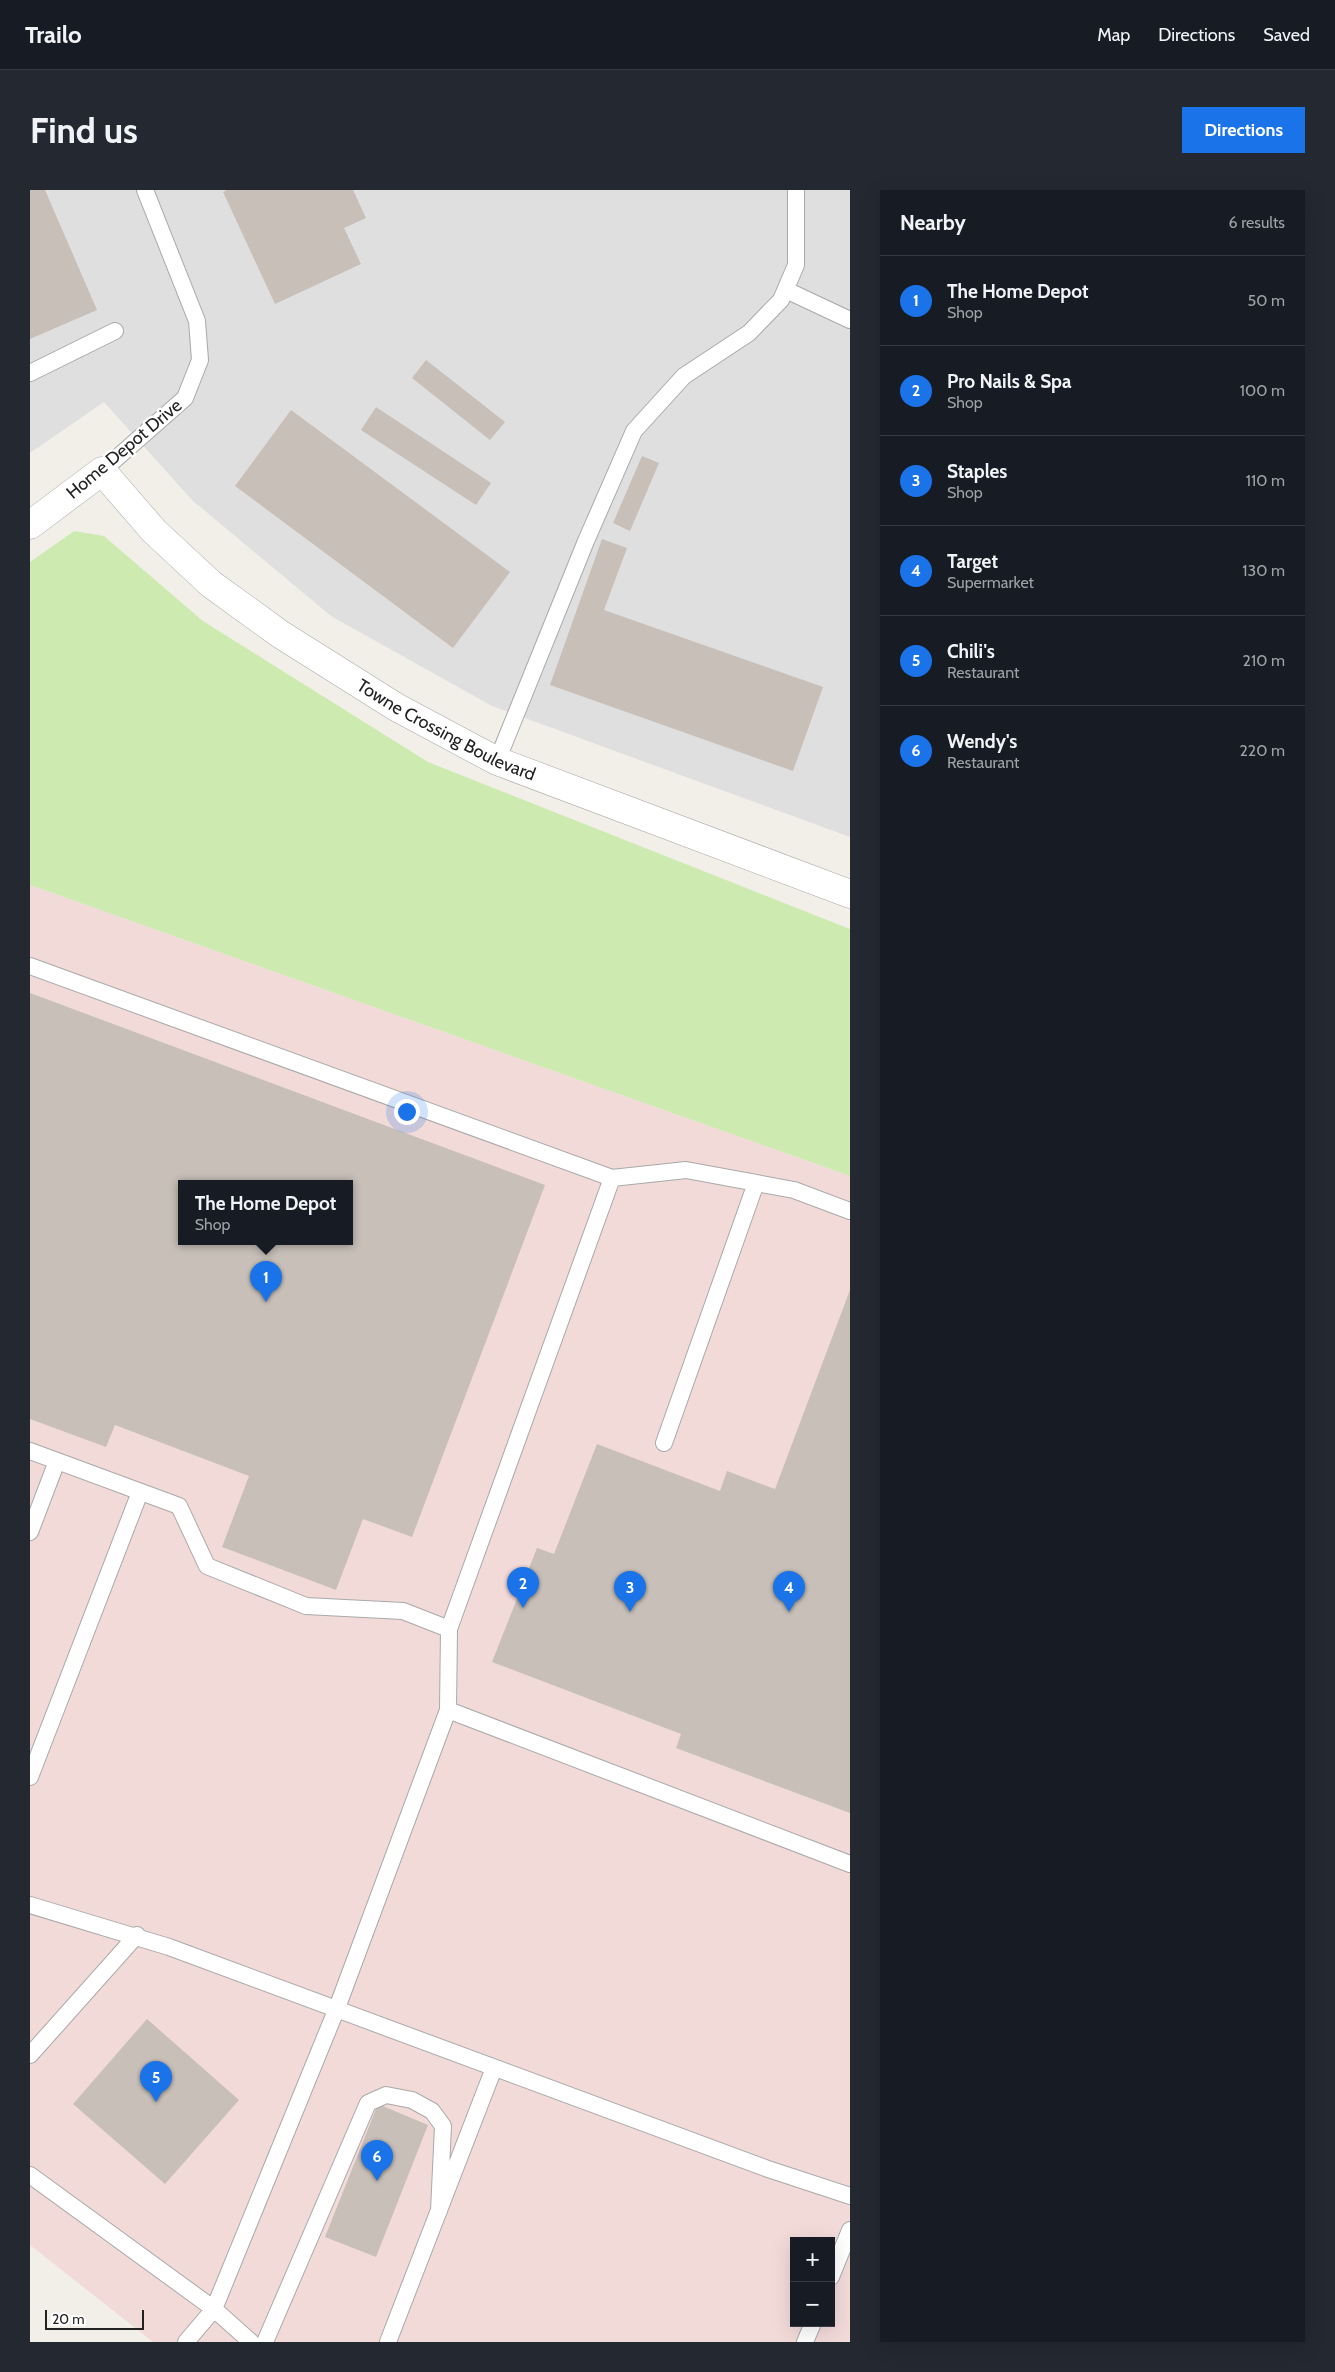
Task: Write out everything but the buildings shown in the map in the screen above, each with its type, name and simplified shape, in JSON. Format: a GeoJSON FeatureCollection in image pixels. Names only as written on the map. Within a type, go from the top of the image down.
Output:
{"type":"FeatureCollection","features":[{"type":"Feature","properties":{"kind":"street","name":"Home Depot Drive"},"geometry":{"type":"LineString","coordinates":[[30,525],[102,471]]}},
{"type":"Feature","properties":{"kind":"street","name":"Towne Crossing Boulevard"},"geometry":{"type":"LineString","coordinates":[[102,471],[154,531],[211,584],[280,634],[396,706],[497,761],[847,886]]}},
{"type":"Feature","properties":{"kind":"lane","name":"Home Depot Drive"},"geometry":{"type":"LineString","coordinates":[[102,471],[185,398],[200,360],[197,321],[145,190]]}},
{"type":"Feature","properties":{"kind":"lane"},"geometry":{"type":"LineString","coordinates":[[497,761],[586,541],[634,431],[684,376],[748,333],[781,300],[796,265],[796,190]]}},
{"type":"Feature","properties":{"kind":"lane"},"geometry":{"type":"LineString","coordinates":[[786,290],[850,320]]}},
{"type":"Feature","properties":{"kind":"lane"},"geometry":{"type":"LineString","coordinates":[[30,373],[115,331]]}},
{"type":"Feature","properties":{"kind":"lane"},"geometry":{"type":"LineString","coordinates":[[30,966],[612,1178],[686,1170],[794,1190],[850,1211]]}},
{"type":"Feature","properties":{"kind":"lane"},"geometry":{"type":"LineString","coordinates":[[186,2342],[214,2309],[337,2008],[448,1710],[449,1629],[612,1178]]}},
{"type":"Feature","properties":{"kind":"lane"},"geometry":{"type":"LineString","coordinates":[[664,1443],[756,1183]]}},
{"type":"Feature","properties":{"kind":"lane"},"geometry":{"type":"LineString","coordinates":[[30,1451],[179,1506],[207,1566],[306,1606],[403,1611],[449,1629]]}},
{"type":"Feature","properties":{"kind":"lane"},"geometry":{"type":"LineString","coordinates":[[30,1532],[57,1461]]}},
{"type":"Feature","properties":{"kind":"lane"},"geometry":{"type":"LineString","coordinates":[[30,1777],[140,1492]]}},
{"type":"Feature","properties":{"kind":"lane"},"geometry":{"type":"LineString","coordinates":[[448,1710],[850,1864]]}},
{"type":"Feature","properties":{"kind":"lane"},"geometry":{"type":"LineString","coordinates":[[30,1905],[137,1935],[494,2068],[850,2196]]}},
{"type":"Feature","properties":{"kind":"lane"},"geometry":{"type":"LineString","coordinates":[[30,2055],[137,1935]]}},
{"type":"Feature","properties":{"kind":"lane"},"geometry":{"type":"LineString","coordinates":[[388,2342],[494,2068]]}},
{"type":"Feature","properties":{"kind":"lane"},"geometry":{"type":"LineString","coordinates":[[265,2342],[368,2103],[386,2095],[412,2100],[432,2111],[443,2126],[439,2210]]}},
{"type":"Feature","properties":{"kind":"lane"},"geometry":{"type":"LineString","coordinates":[[30,2175],[214,2309],[251,2342]]}},
{"type":"Feature","properties":{"kind":"lane"},"geometry":{"type":"LineString","coordinates":[[835,2267],[850,2230]]}},
{"type":"Feature","properties":{"kind":"lane"},"geometry":{"type":"LineString","coordinates":[[805,2342],[811,2327]]}},
{"type":"Feature","properties":{"kind":"shaded area"},"geometry":{"type":"Polygon","coordinates":[[[30,190],[850,190],[850,837],[492,706],[331,616],[192,500],[104,402],[30,453],[30,190]]]}},
{"type":"Feature","properties":{"kind":"shaded area"},"geometry":{"type":"Polygon","coordinates":[[[30,885],[850,1176],[850,2342],[153,2342],[30,2245],[30,885]]]}},
{"type":"Feature","properties":{"kind":"green space"},"geometry":{"type":"Polygon","coordinates":[[[74,531],[104,536],[203,621],[428,762],[850,929],[850,1176],[30,885],[30,562],[74,531]]]}},
{"type":"Feature","properties":{"kind":"place","name":"The Home Depot"},"geometry":{"type":"Point","coordinates":[266,1302]}},
{"type":"Feature","properties":{"kind":"place","name":"Pro Nails & Spa"},"geometry":{"type":"Point","coordinates":[523,1608]}},
{"type":"Feature","properties":{"kind":"place","name":"Staples"},"geometry":{"type":"Point","coordinates":[630,1612]}},
{"type":"Feature","properties":{"kind":"place","name":"Target"},"geometry":{"type":"Point","coordinates":[789,1612]}},
{"type":"Feature","properties":{"kind":"place","name":"Chili's"},"geometry":{"type":"Point","coordinates":[156,2102]}},
{"type":"Feature","properties":{"kind":"place","name":"Wendy's"},"geometry":{"type":"Point","coordinates":[377,2181]}}]}
